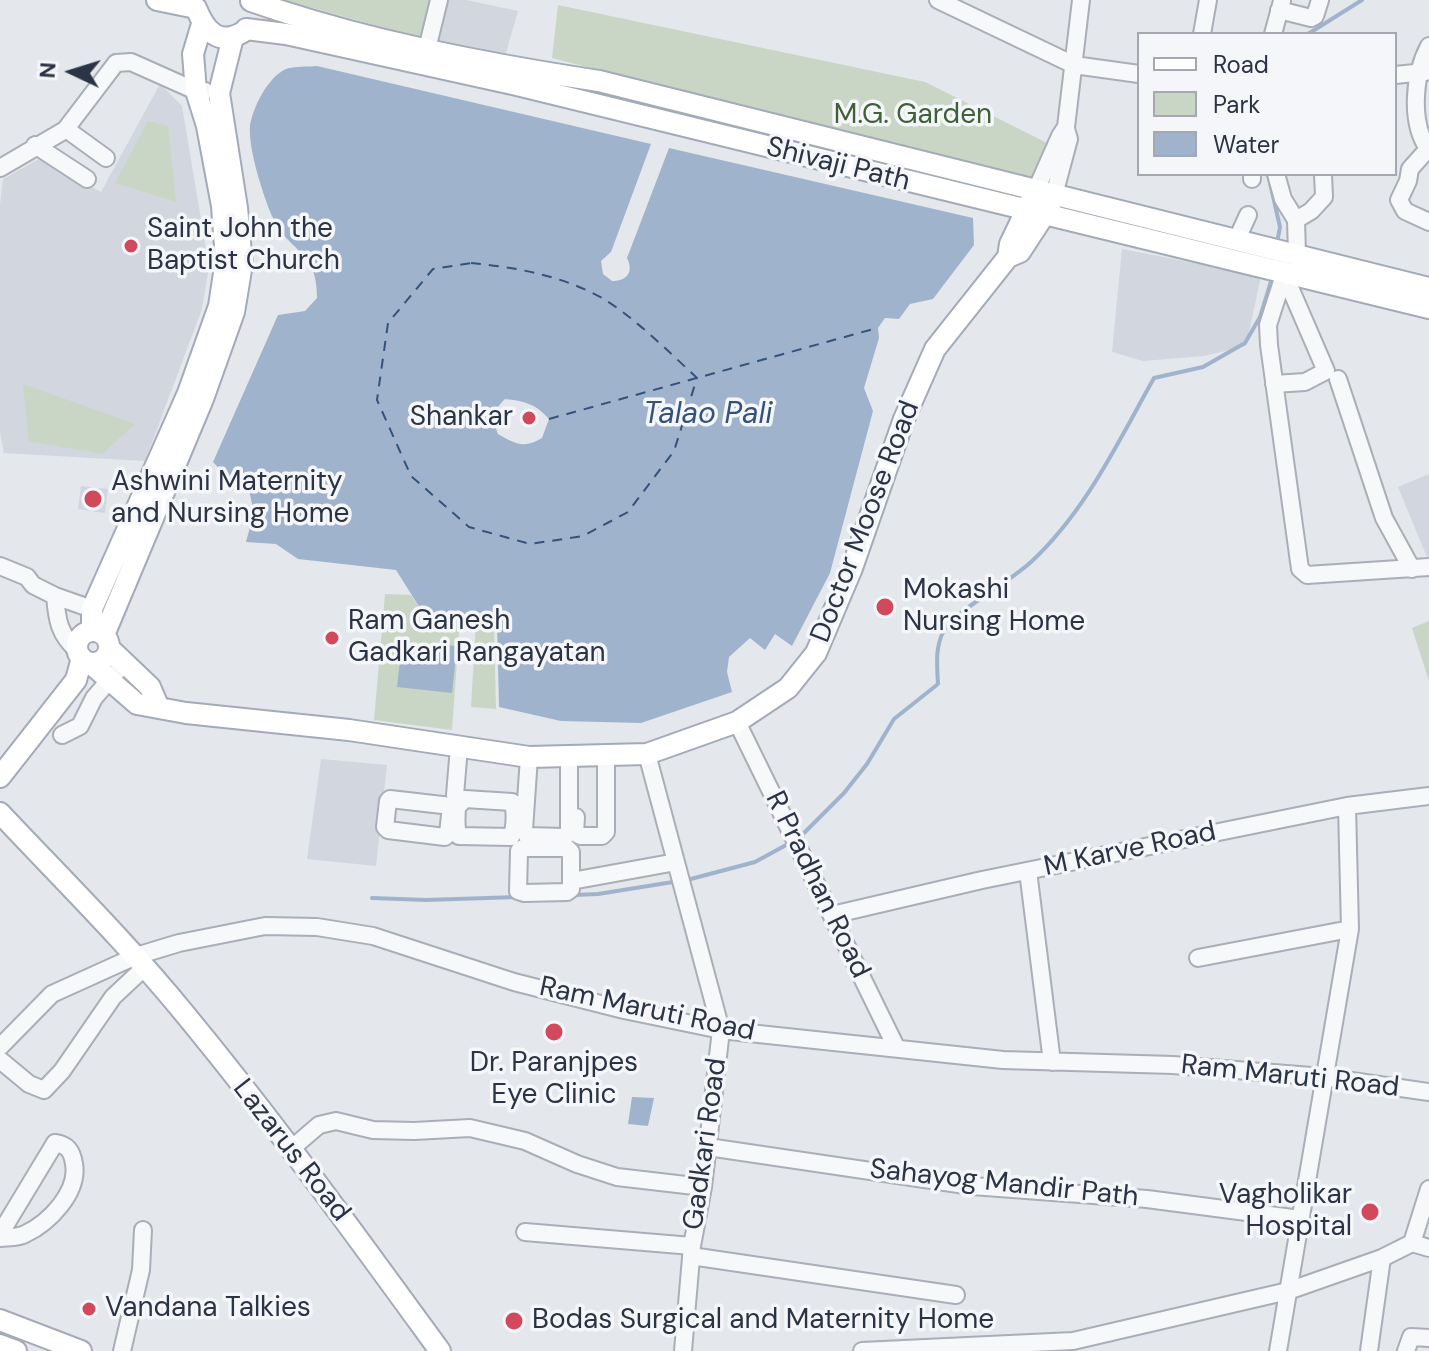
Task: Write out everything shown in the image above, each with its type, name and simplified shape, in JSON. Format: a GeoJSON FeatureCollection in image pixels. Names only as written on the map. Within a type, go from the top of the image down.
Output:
{"type":"FeatureCollection","features":[{"type":"Feature","properties":{"kind":"main road"},"geometry":{"type":"LineString","coordinates":[[83,658],[102,660],[102,638],[92,609],[188,393],[219,306],[226,260],[222,206],[207,126],[196,91],[193,54],[199,16],[157,0]]}},
{"type":"Feature","properties":{"kind":"main road"},"geometry":{"type":"LineString","coordinates":[[102,638],[203,399],[234,312],[242,264],[237,208],[219,93],[239,33],[252,16],[250,0]]}},
{"type":"Feature","properties":{"kind":"main road","name":"Shivaji Path"},"geometry":{"type":"LineString","coordinates":[[250,0],[313,22],[497,65],[599,81],[1429,288]]}},
{"type":"Feature","properties":{"kind":"main road","name":"Shivaji Path"},"geometry":{"type":"LineString","coordinates":[[199,16],[215,36],[286,34],[517,85],[1283,278],[1429,308]]}},
{"type":"Feature","properties":{"kind":"main road","name":"Doctor Moose Road"},"geometry":{"type":"LineString","coordinates":[[83,658],[137,704],[349,730],[529,757],[647,754],[737,722],[788,688],[816,653],[852,568],[904,419],[935,349],[1008,257],[1020,252],[1045,192]]}},
{"type":"Feature","properties":{"kind":"main road"},"geometry":{"type":"LineString","coordinates":[[0,777],[76,680],[83,658],[80,639],[102,638],[150,687],[159,708]]}},
{"type":"Feature","properties":{"kind":"main road","name":"Lazarus Road"},"geometry":{"type":"LineString","coordinates":[[0,813],[141,962],[291,1149],[440,1351]]}},
{"type":"Feature","properties":{"kind":"main road"},"geometry":{"type":"LineString","coordinates":[[0,1320],[81,1351]]}},
{"type":"Feature","properties":{"kind":"main road"},"geometry":{"type":"LineString","coordinates":[[0,1327],[56,1351]]}},
{"type":"Feature","properties":{"kind":"main road"},"geometry":{"type":"LineString","coordinates":[[0,1345],[16,1351]]}},
{"type":"Feature","properties":{"kind":"street"},"geometry":{"type":"LineString","coordinates":[[427,49],[439,0]]}},
{"type":"Feature","properties":{"kind":"street"},"geometry":{"type":"LineString","coordinates":[[938,0],[1074,65],[1137,74]]}},
{"type":"Feature","properties":{"kind":"street"},"geometry":{"type":"LineString","coordinates":[[1045,192],[1066,127],[1081,0]]}},
{"type":"Feature","properties":{"kind":"street"},"geometry":{"type":"LineString","coordinates":[[1202,32],[1208,0]]}},
{"type":"Feature","properties":{"kind":"street"},"geometry":{"type":"LineString","coordinates":[[1273,32],[1280,5],[1311,18],[1315,16],[1320,0]]}},
{"type":"Feature","properties":{"kind":"street"},"geometry":{"type":"LineString","coordinates":[[1429,46],[1416,96],[1420,138],[1429,149],[1410,169],[1399,200],[1405,211],[1429,222]]}},
{"type":"Feature","properties":{"kind":"street"},"geometry":{"type":"LineString","coordinates":[[0,168],[66,129],[116,63],[131,62],[196,91],[219,93]]}},
{"type":"Feature","properties":{"kind":"street"},"geometry":{"type":"LineString","coordinates":[[1397,75],[1424,72]]}},
{"type":"Feature","properties":{"kind":"street"},"geometry":{"type":"LineString","coordinates":[[66,129],[106,158]]}},
{"type":"Feature","properties":{"kind":"street"},"geometry":{"type":"LineString","coordinates":[[35,145],[87,179]]}},
{"type":"Feature","properties":{"kind":"street"},"geometry":{"type":"LineString","coordinates":[[1277,176],[1283,199],[1296,220]]}},
{"type":"Feature","properties":{"kind":"street"},"geometry":{"type":"LineString","coordinates":[[1283,251],[1296,220],[1311,211],[1324,197],[1323,176]]}},
{"type":"Feature","properties":{"kind":"street"},"geometry":{"type":"LineString","coordinates":[[1237,239],[1248,215]]}},
{"type":"Feature","properties":{"kind":"street"},"geometry":{"type":"LineString","coordinates":[[1283,278],[1268,325],[1269,345],[1300,569],[1307,575],[1421,568]]}},
{"type":"Feature","properties":{"kind":"street"},"geometry":{"type":"LineString","coordinates":[[1274,384],[1305,382],[1326,371],[1283,278]]}},
{"type":"Feature","properties":{"kind":"street"},"geometry":{"type":"LineString","coordinates":[[1269,345],[1278,344],[1276,328]]}},
{"type":"Feature","properties":{"kind":"street"},"geometry":{"type":"LineString","coordinates":[[1338,379],[1384,518],[1421,568]]}},
{"type":"Feature","properties":{"kind":"street"},"geometry":{"type":"LineString","coordinates":[[0,566],[27,577],[33,585],[55,596],[92,609]]}},
{"type":"Feature","properties":{"kind":"street"},"geometry":{"type":"LineString","coordinates":[[55,596],[58,627],[83,658]]}},
{"type":"Feature","properties":{"kind":"street"},"geometry":{"type":"LineString","coordinates":[[62,735],[80,726],[94,698],[125,662]]}},
{"type":"Feature","properties":{"kind":"street","name":"R Pradhan Road"},"geometry":{"type":"LineString","coordinates":[[737,722],[896,1047]]}},
{"type":"Feature","properties":{"kind":"street"},"geometry":{"type":"LineString","coordinates":[[411,793],[452,801],[454,746]]}},
{"type":"Feature","properties":{"kind":"street","name":"Gadkari Road"},"geometry":{"type":"LineString","coordinates":[[647,754],[721,1030],[703,1187],[692,1251],[683,1351]]}},
{"type":"Feature","properties":{"kind":"street"},"geometry":{"type":"LineString","coordinates":[[573,756],[575,833],[580,836],[602,836],[606,832],[606,755]]}},
{"type":"Feature","properties":{"kind":"street"},"geometry":{"type":"LineString","coordinates":[[529,757],[524,830],[527,836],[564,837],[569,833],[573,756]]}},
{"type":"Feature","properties":{"kind":"street","name":"M Karve Road"},"geometry":{"type":"LineString","coordinates":[[832,915],[1028,871],[1347,806],[1429,796]]}},
{"type":"Feature","properties":{"kind":"street"},"geometry":{"type":"LineString","coordinates":[[1278,1351],[1350,929],[1347,806]]}},
{"type":"Feature","properties":{"kind":"street"},"geometry":{"type":"LineString","coordinates":[[574,841],[574,881],[676,862]]}},
{"type":"Feature","properties":{"kind":"street"},"geometry":{"type":"LineString","coordinates":[[1028,871],[1052,1062]]}},
{"type":"Feature","properties":{"kind":"street","name":"Ram Maruti Road"},"geometry":{"type":"LineString","coordinates":[[0,1047],[52,994],[141,962],[179,943],[265,926],[317,927],[373,936],[528,986],[721,1030],[1003,1060],[1173,1065],[1324,1077],[1429,1092]]}},
{"type":"Feature","properties":{"kind":"street"},"geometry":{"type":"LineString","coordinates":[[1198,958],[1350,929]]}},
{"type":"Feature","properties":{"kind":"street"},"geometry":{"type":"LineString","coordinates":[[0,1060],[38,1089],[44,1090],[62,1071],[141,962]]}},
{"type":"Feature","properties":{"kind":"street"},"geometry":{"type":"LineString","coordinates":[[291,1149],[319,1125],[336,1121],[373,1130],[470,1128],[525,1141],[577,1164],[617,1177],[703,1187]]}},
{"type":"Feature","properties":{"kind":"street"},"geometry":{"type":"LineString","coordinates":[[55,1143],[65,1145],[73,1153],[76,1172],[71,1190],[57,1208],[24,1236],[0,1236],[55,1143]]}},
{"type":"Feature","properties":{"kind":"street","name":"Sahayog Mandir Path"},"geometry":{"type":"LineString","coordinates":[[708,1147],[972,1186],[1147,1199],[1300,1219]]}},
{"type":"Feature","properties":{"kind":"street"},"geometry":{"type":"LineString","coordinates":[[1412,1243],[1429,1189]]}},
{"type":"Feature","properties":{"kind":"street"},"geometry":{"type":"LineString","coordinates":[[122,1351],[141,1270],[143,1230]]}},
{"type":"Feature","properties":{"kind":"street"},"geometry":{"type":"LineString","coordinates":[[525,1232],[692,1251],[956,1295]]}},
{"type":"Feature","properties":{"kind":"street"},"geometry":{"type":"LineString","coordinates":[[862,1351],[1073,1341],[1288,1291],[1382,1258],[1412,1243],[1429,1248]]}},
{"type":"Feature","properties":{"kind":"street"},"geometry":{"type":"LineString","coordinates":[[1369,1351],[1382,1258]]}},
{"type":"Feature","properties":{"kind":"street"},"geometry":{"type":"LineString","coordinates":[[1406,1351],[1411,1337],[1429,1338]]}},
{"type":"Feature","properties":{"kind":"shaded area"},"geometry":{"type":"Polygon","coordinates":[[[445,0],[466,0],[518,11],[505,56],[434,39],[445,0]]]}},
{"type":"Feature","properties":{"kind":"shaded area"},"geometry":{"type":"Polygon","coordinates":[[[160,84],[182,106],[209,267],[202,309],[145,461],[4,453],[0,432],[0,205],[3,179],[39,159],[101,192],[160,84]]]}},
{"type":"Feature","properties":{"kind":"shaded area"},"geometry":{"type":"Polygon","coordinates":[[[1122,249],[1261,276],[1246,346],[1204,356],[1143,361],[1112,352],[1122,249]]]}},
{"type":"Feature","properties":{"kind":"shaded area"},"geometry":{"type":"Polygon","coordinates":[[[1429,474],[1429,562],[1398,487],[1429,474]]]}},
{"type":"Feature","properties":{"kind":"shaded area","name":"Ashwini Maternity and Nursing Home"},"geometry":{"type":"Polygon","coordinates":[[[81,486],[108,489],[105,513],[78,509],[81,486]]]}},
{"type":"Feature","properties":{"kind":"shaded area"},"geometry":{"type":"Polygon","coordinates":[[[321,759],[387,765],[376,866],[307,859],[321,759]]]}},
{"type":"Feature","properties":{"kind":"green space"},"geometry":{"type":"Polygon","coordinates":[[[284,0],[433,0],[425,39],[284,0]]]}},
{"type":"Feature","properties":{"kind":"green space","name":"M.G. Garden"},"geometry":{"type":"Polygon","coordinates":[[[558,5],[925,82],[1051,145],[1032,183],[552,58],[558,5]]]}},
{"type":"Feature","properties":{"kind":"green space"},"geometry":{"type":"Polygon","coordinates":[[[148,121],[168,126],[176,202],[115,183],[148,121]]]}},
{"type":"Feature","properties":{"kind":"green space"},"geometry":{"type":"Polygon","coordinates":[[[23,384],[135,424],[102,454],[29,441],[23,384]]]}},
{"type":"Feature","properties":{"kind":"green space"},"geometry":{"type":"Polygon","coordinates":[[[385,594],[411,595],[425,616],[460,619],[452,730],[374,720],[385,594]]]}},
{"type":"Feature","properties":{"kind":"green space"},"geometry":{"type":"Polygon","coordinates":[[[1429,621],[1429,681],[1412,628],[1429,621]]]}},
{"type":"Feature","properties":{"kind":"green space"},"geometry":{"type":"Polygon","coordinates":[[[476,623],[494,625],[496,709],[471,707],[476,623]]]}},
{"type":"Feature","properties":{"kind":"water","name":"Talao Pali"},"geometry":{"type":"Polygon","coordinates":[[[317,66],[651,144],[611,252],[601,261],[603,274],[612,281],[628,275],[627,258],[669,148],[973,218],[974,245],[933,299],[910,304],[899,319],[885,318],[878,328],[879,338],[864,388],[873,411],[830,573],[792,646],[775,634],[765,650],[750,638],[729,657],[727,672],[732,692],[641,723],[561,721],[499,707],[497,623],[425,616],[396,570],[298,559],[276,544],[246,542],[254,512],[248,486],[227,477],[213,462],[278,315],[305,311],[317,298],[313,270],[286,238],[268,207],[254,159],[250,126],[258,102],[279,73],[286,69],[317,66]],[[505,399],[495,411],[498,434],[520,444],[542,438],[549,419],[524,402],[505,399]]]}},
{"type":"Feature","properties":{"kind":"water"},"geometry":{"type":"Polygon","coordinates":[[[431,644],[457,646],[452,693],[397,687],[400,660],[429,663],[431,644]]]}},
{"type":"Feature","properties":{"kind":"water"},"geometry":{"type":"Polygon","coordinates":[[[632,1097],[654,1098],[648,1126],[628,1124],[632,1097]]]}},
{"type":"Feature","properties":{"kind":"waterway"},"geometry":{"type":"LineString","coordinates":[[1311,32],[1362,0]]}},
{"type":"Feature","properties":{"kind":"waterway"},"geometry":{"type":"LineString","coordinates":[[1268,176],[1280,227],[1277,243]]}},
{"type":"Feature","properties":{"kind":"waterway"},"geometry":{"type":"LineString","coordinates":[[802,835],[844,793],[867,764],[894,719],[938,684],[938,646],[948,625],[1031,562],[1068,521],[1100,475],[1154,378],[1203,367],[1245,343],[1260,317],[1272,278]]}},
{"type":"Feature","properties":{"kind":"waterway"},"geometry":{"type":"LineString","coordinates":[[687,880],[755,862],[788,844]]}},
{"type":"Feature","properties":{"kind":"waterway"},"geometry":{"type":"LineString","coordinates":[[574,895],[673,882]]}},
{"type":"Feature","properties":{"kind":"waterway"},"geometry":{"type":"LineString","coordinates":[[372,898],[518,897]]}},
{"type":"Feature","properties":{"kind":"ferry route"},"geometry":{"type":"LineString","coordinates":[[471,263],[538,274],[587,290],[626,315],[697,378],[674,451],[628,512],[583,536],[530,544],[469,527],[411,476],[377,400],[388,323],[433,269],[471,263]]}},
{"type":"Feature","properties":{"kind":"ferry route"},"geometry":{"type":"LineString","coordinates":[[549,419],[877,328]]}},
{"type":"Feature","properties":{"kind":"place","name":"Saint John the Baptist Church"},"geometry":{"type":"Point","coordinates":[131,246]}},
{"type":"Feature","properties":{"kind":"place","name":"Shankar"},"geometry":{"type":"Point","coordinates":[529,418]}},
{"type":"Feature","properties":{"kind":"place","name":"Ashwini Maternity and Nursing Home"},"geometry":{"type":"Point","coordinates":[93,499]}},
{"type":"Feature","properties":{"kind":"place","name":"Mokashi Nursing Home"},"geometry":{"type":"Point","coordinates":[885,607]}},
{"type":"Feature","properties":{"kind":"place","name":"Ram Ganesh Gadkari Rangayatan"},"geometry":{"type":"Point","coordinates":[332,638]}},
{"type":"Feature","properties":{"kind":"place","name":"Dr. Paranjpes Eye Clinic"},"geometry":{"type":"Point","coordinates":[554,1032]}},
{"type":"Feature","properties":{"kind":"place","name":"Vagholikar Hospital"},"geometry":{"type":"Point","coordinates":[1370,1212]}},
{"type":"Feature","properties":{"kind":"place","name":"Vandana Talkies"},"geometry":{"type":"Point","coordinates":[89,1309]}},
{"type":"Feature","properties":{"kind":"place","name":"Bodas Surgical and Maternity Home"},"geometry":{"type":"Point","coordinates":[514,1321]}}]}
